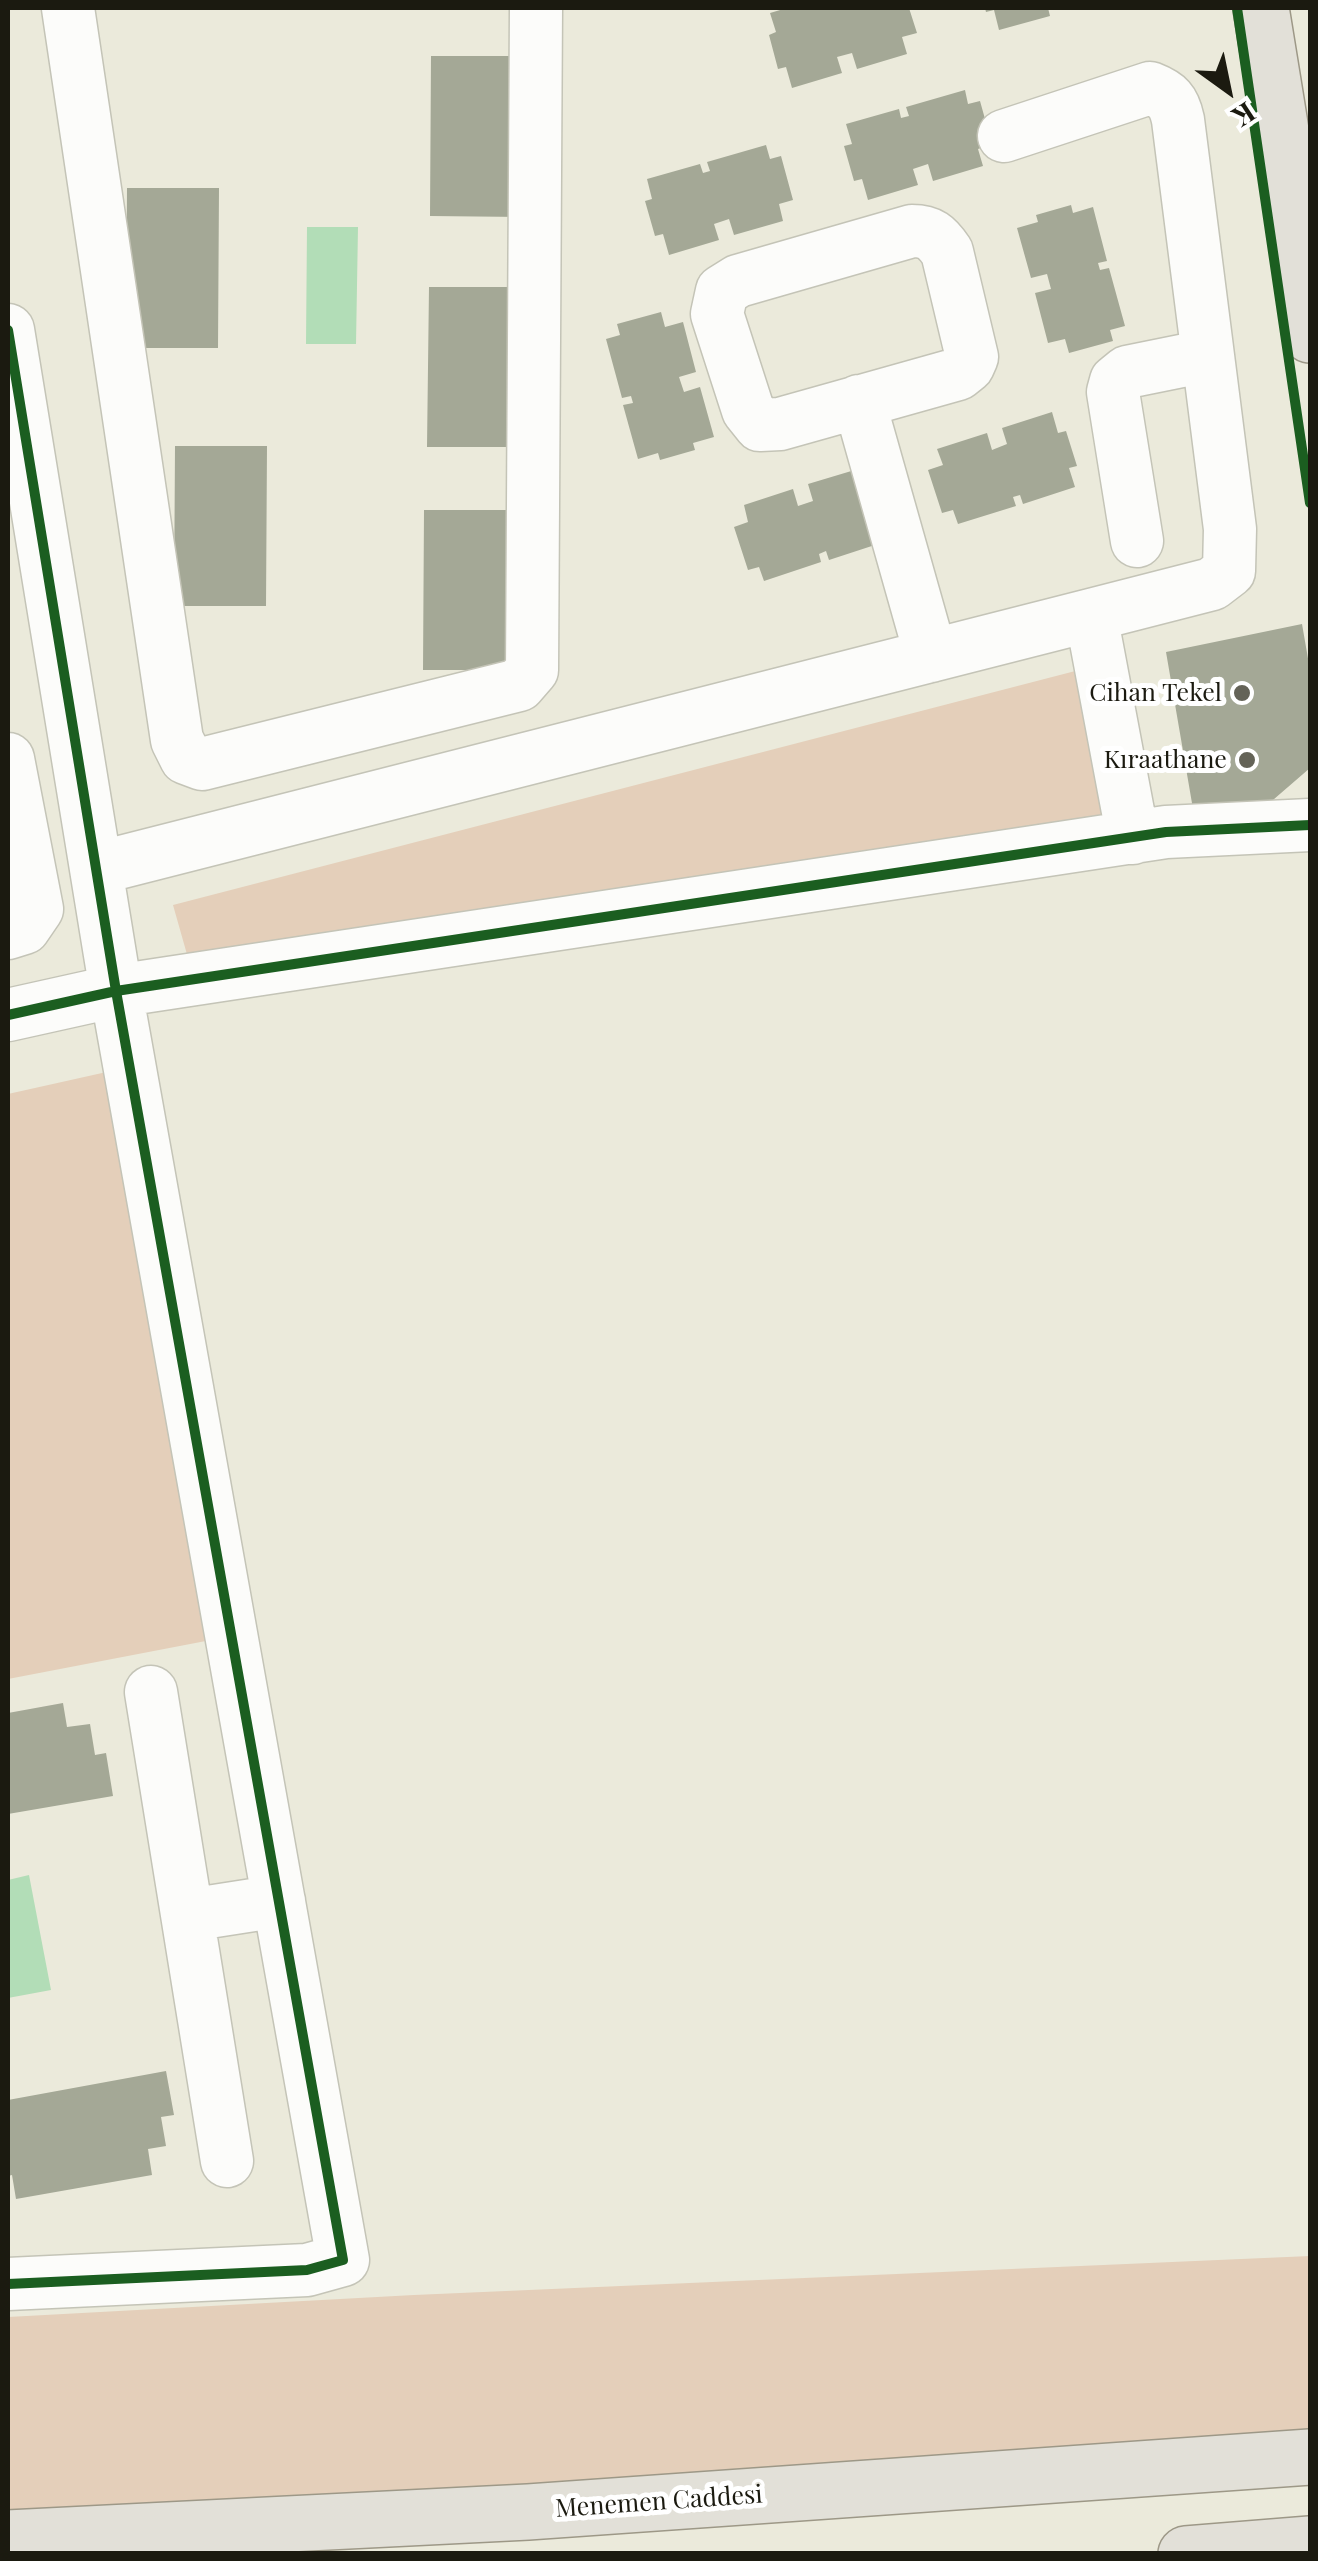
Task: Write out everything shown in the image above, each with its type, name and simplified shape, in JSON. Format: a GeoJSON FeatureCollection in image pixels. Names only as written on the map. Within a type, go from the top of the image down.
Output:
{"type":"FeatureCollection","features":[{"type":"Feature","properties":{"kind":"main road"},"geometry":{"type":"LineString","coordinates":[[1261,8],[1310,335]]}},
{"type":"Feature","properties":{"kind":"main road","name":"Menemen Caddesi"},"geometry":{"type":"LineString","coordinates":[[8,2538],[528,2512],[1310,2457]]}},
{"type":"Feature","properties":{"kind":"main road"},"geometry":{"type":"LineString","coordinates":[[1186,2554],[1310,2544]]}},
{"type":"Feature","properties":{"kind":"street"},"geometry":{"type":"LineString","coordinates":[[68,8],[177,740],[186,758],[202,764],[519,686],[532,670],[536,8]]}},
{"type":"Feature","properties":{"kind":"street"},"geometry":{"type":"LineString","coordinates":[[98,868],[1212,584],[1229,571],[1230,529],[1175,104],[1166,94],[1150,88],[1004,136]]}},
{"type":"Feature","properties":{"kind":"street"},"geometry":{"type":"LineString","coordinates":[[912,231],[927,231],[947,252],[972,357],[958,374],[859,402],[780,424],[760,425],[748,410],[716,314],[717,301],[722,292],[738,281],[912,231]]}},
{"type":"Feature","properties":{"kind":"street"},"geometry":{"type":"LineString","coordinates":[[8,330],[116,992],[343,2260],[307,2270],[8,2284]]}},
{"type":"Feature","properties":{"kind":"street"},"geometry":{"type":"LineString","coordinates":[[1137,541],[1113,392],[1116,381],[1127,372],[1206,356]]}},
{"type":"Feature","properties":{"kind":"street"},"geometry":{"type":"LineString","coordinates":[[859,402],[931,656]]}},
{"type":"Feature","properties":{"kind":"street"},"geometry":{"type":"LineString","coordinates":[[1091,615],[1133,838]]}},
{"type":"Feature","properties":{"kind":"street"},"geometry":{"type":"LineString","coordinates":[[8,933],[24,928],[38,909],[10,776],[84,782]]}},
{"type":"Feature","properties":{"kind":"street"},"geometry":{"type":"LineString","coordinates":[[8,1016],[116,992],[1133,838],[1225,827],[1310,826]]}},
{"type":"Feature","properties":{"kind":"street"},"geometry":{"type":"LineString","coordinates":[[151,1692],[227,2161]]}},
{"type":"Feature","properties":{"kind":"street"},"geometry":{"type":"LineString","coordinates":[[189,1915],[279,1901]]}},
{"type":"Feature","properties":{"kind":"shaded area"},"geometry":{"type":"Polygon","coordinates":[[[307,227],[358,227],[356,344],[306,344],[307,227]]]}},
{"type":"Feature","properties":{"kind":"shaded area"},"geometry":{"type":"Polygon","coordinates":[[[1083,669],[1114,827],[190,965],[173,905],[1083,669]]]}},
{"type":"Feature","properties":{"kind":"shaded area"},"geometry":{"type":"Polygon","coordinates":[[[120,1069],[211,1640],[8,1679],[8,1094],[120,1069]]]}},
{"type":"Feature","properties":{"kind":"shaded area"},"geometry":{"type":"Polygon","coordinates":[[[29,1875],[51,1990],[8,1998],[8,1880],[29,1875]]]}},
{"type":"Feature","properties":{"kind":"shaded area"},"geometry":{"type":"Polygon","coordinates":[[[1310,2256],[1310,2455],[8,2531],[8,2317],[1310,2256]]]}},
{"type":"Feature","properties":{"kind":"building"},"geometry":{"type":"Polygon","coordinates":[[[787,8],[909,8],[917,33],[902,37],[907,54],[857,69],[852,53],[837,57],[842,73],[792,88],[786,67],[778,69],[769,35],[776,32],[770,13],[787,8]]]}},
{"type":"Feature","properties":{"kind":"building"},"geometry":{"type":"Polygon","coordinates":[[[985,8],[1048,8],[1050,16],[999,30],[994,10],[986,12],[985,8]]]}},
{"type":"Feature","properties":{"kind":"building"},"geometry":{"type":"Polygon","coordinates":[[[431,56],[524,56],[523,217],[430,216],[431,56]]]}},
{"type":"Feature","properties":{"kind":"building"},"geometry":{"type":"Polygon","coordinates":[[[965,90],[968,104],[980,101],[992,144],[978,149],[983,166],[933,181],[928,164],[913,169],[918,185],[868,200],[862,179],[854,181],[844,146],[852,144],[846,124],[899,109],[901,118],[909,116],[906,107],[965,90]]]}},
{"type":"Feature","properties":{"kind":"building"},"geometry":{"type":"Polygon","coordinates":[[[766,145],[770,159],[781,156],[793,200],[779,204],[783,221],[734,235],[729,219],[714,224],[719,240],[669,255],[663,234],[655,236],[645,201],[652,199],[647,179],[700,164],[703,173],[710,171],[707,162],[766,145]]]}},
{"type":"Feature","properties":{"kind":"building"},"geometry":{"type":"Polygon","coordinates":[[[127,188],[219,188],[218,348],[126,348],[127,188]]]}},
{"type":"Feature","properties":{"kind":"building"},"geometry":{"type":"Polygon","coordinates":[[[1071,205],[1073,213],[1093,207],[1107,261],[1098,263],[1100,270],[1109,268],[1125,326],[1110,330],[1113,341],[1069,353],[1065,339],[1048,343],[1035,293],[1051,289],[1047,274],[1031,278],[1017,228],[1038,222],[1036,215],[1071,205]]]}},
{"type":"Feature","properties":{"kind":"building"},"geometry":{"type":"Polygon","coordinates":[[[429,287],[521,287],[520,447],[427,447],[429,287]]]}},
{"type":"Feature","properties":{"kind":"building"},"geometry":{"type":"Polygon","coordinates":[[[661,312],[665,327],[683,322],[696,372],[679,377],[684,392],[700,387],[714,437],[693,443],[695,450],[660,460],[658,453],[638,459],[623,405],[633,403],[631,396],[622,398],[606,339],[620,335],[617,324],[661,312]]]}},
{"type":"Feature","properties":{"kind":"building"},"geometry":{"type":"Polygon","coordinates":[[[1052,412],[1058,433],[1066,431],[1077,466],[1069,468],[1075,487],[1023,504],[1020,495],[1013,497],[1016,506],[958,524],[953,510],[942,513],[928,470],[943,465],[937,449],[987,433],[992,450],[1007,444],[1002,428],[1052,412]]]}},
{"type":"Feature","properties":{"kind":"building"},"geometry":{"type":"Polygon","coordinates":[[[175,446],[267,446],[266,606],[174,606],[175,446]]]}},
{"type":"Feature","properties":{"kind":"building"},"geometry":{"type":"Polygon","coordinates":[[[858,469],[881,543],[829,560],[826,551],[819,554],[821,562],[764,581],[759,567],[748,570],[734,527],[748,522],[744,505],[793,489],[798,506],[813,501],[808,484],[858,469]]]}},
{"type":"Feature","properties":{"kind":"building"},"geometry":{"type":"Polygon","coordinates":[[[424,510],[516,510],[515,670],[423,670],[424,510]]]}},
{"type":"Feature","properties":{"kind":"building","name":"Cihan Tekel"},"geometry":{"type":"Polygon","coordinates":[[[1302,624],[1310,670],[1310,768],[1266,806],[1193,809],[1166,652],[1302,624]]]}},
{"type":"Feature","properties":{"kind":"building"},"geometry":{"type":"Polygon","coordinates":[[[63,1703],[67,1727],[90,1724],[95,1755],[106,1753],[113,1796],[8,1814],[8,1713],[63,1703]]]}},
{"type":"Feature","properties":{"kind":"building"},"geometry":{"type":"Polygon","coordinates":[[[166,2071],[174,2115],[161,2117],[166,2146],[148,2149],[152,2175],[16,2199],[12,2175],[8,2176],[8,2100],[166,2071]]]}},
{"type":"Feature","properties":{"kind":"cycle path"},"geometry":{"type":"LineString","coordinates":[[1237,8],[1310,503]]}},
{"type":"Feature","properties":{"kind":"cycle path"},"geometry":{"type":"LineString","coordinates":[[8,330],[116,991],[343,2260],[307,2270],[8,2284]]}},
{"type":"Feature","properties":{"kind":"cycle path"},"geometry":{"type":"LineString","coordinates":[[8,1015],[116,991],[1166,832],[1310,825]]}},
{"type":"Feature","properties":{"kind":"place","name":"Cihan Tekel"},"geometry":{"type":"Point","coordinates":[1242,693]}},
{"type":"Feature","properties":{"kind":"place","name":"Kıraathane"},"geometry":{"type":"Point","coordinates":[1247,760]}}]}
